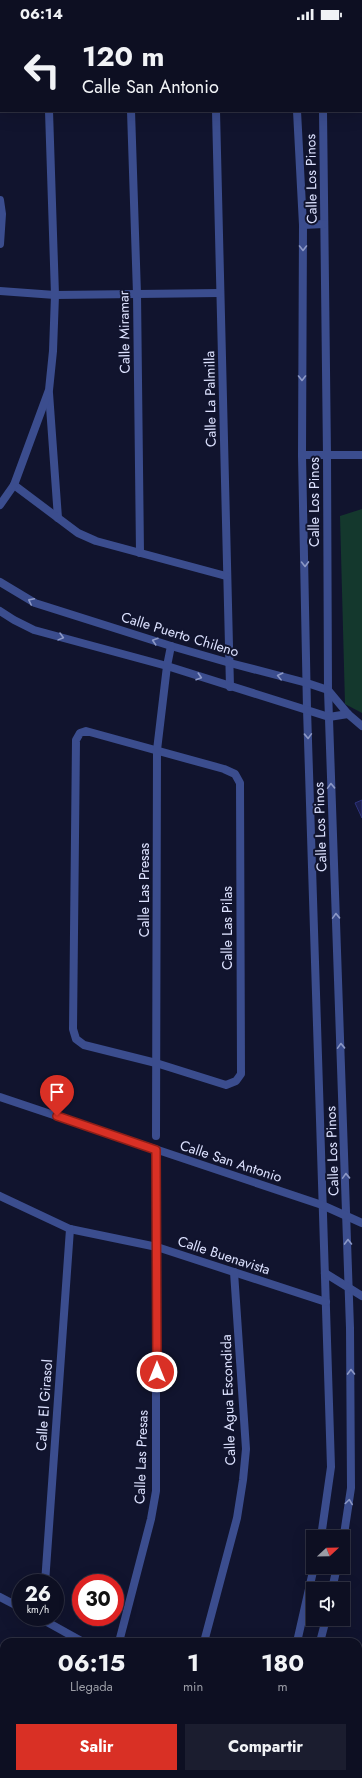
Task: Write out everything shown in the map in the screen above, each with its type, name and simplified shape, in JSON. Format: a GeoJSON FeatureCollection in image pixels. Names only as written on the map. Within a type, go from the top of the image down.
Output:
{"type":"FeatureCollection","features":[{"type":"Feature","properties":{"kind":"street"},"geometry":{"type":"LineString","coordinates":[[49,112],[55,295],[53,351],[49,390],[58,518]]}},
{"type":"Feature","properties":{"kind":"street","name":"Calle Miramar"},"geometry":{"type":"LineString","coordinates":[[131,112],[137,294],[140,553]]}},
{"type":"Feature","properties":{"kind":"street","name":"Calle La Palmilla"},"geometry":{"type":"LineString","coordinates":[[216,112],[226,576],[230,686]]}},
{"type":"Feature","properties":{"kind":"street","name":"Calle Los Pinos"},"geometry":{"type":"LineString","coordinates":[[297,112],[303,225],[302,455],[307,709],[331,1467],[322,1530]]}},
{"type":"Feature","properties":{"kind":"street","name":"Calle Los Pinos"},"geometry":{"type":"LineString","coordinates":[[323,112],[328,690],[350,1328],[351,1488],[345,1530]]}},
{"type":"Feature","properties":{"kind":"street"},"geometry":{"type":"LineString","coordinates":[[0,200],[2,214],[0,244]]}},
{"type":"Feature","properties":{"kind":"street"},"geometry":{"type":"LineString","coordinates":[[303,225],[324,224]]}},
{"type":"Feature","properties":{"kind":"street"},"geometry":{"type":"LineString","coordinates":[[0,291],[55,295],[220,293]]}},
{"type":"Feature","properties":{"kind":"street"},"geometry":{"type":"LineString","coordinates":[[0,505],[14,485],[49,390]]}},
{"type":"Feature","properties":{"kind":"street"},"geometry":{"type":"LineString","coordinates":[[302,455],[362,455]]}},
{"type":"Feature","properties":{"kind":"street"},"geometry":{"type":"LineString","coordinates":[[14,485],[78,533],[96,541],[226,576]]}},
{"type":"Feature","properties":{"kind":"street"},"geometry":{"type":"LineString","coordinates":[[0,582],[0,588]]}},
{"type":"Feature","properties":{"kind":"street","name":"Calle Puerto Chileno"},"geometry":{"type":"LineString","coordinates":[[0,582],[35,603],[171,646],[328,690]]}},
{"type":"Feature","properties":{"kind":"street"},"geometry":{"type":"LineString","coordinates":[[0,611],[34,630],[167,666],[307,709],[329,718],[348,714]]}},
{"type":"Feature","properties":{"kind":"street","name":"Calle Las Presas"},"geometry":{"type":"LineString","coordinates":[[156,1136],[158,750],[167,666],[171,646]]}},
{"type":"Feature","properties":{"kind":"street"},"geometry":{"type":"LineString","coordinates":[[328,690],[348,714],[362,726]]}},
{"type":"Feature","properties":{"kind":"street"},"geometry":{"type":"LineString","coordinates":[[156,1063],[84,1045],[76,1039],[73,1029],[76,740],[80,732],[86,731],[158,750]]}},
{"type":"Feature","properties":{"kind":"street","name":"Calle Las Pilas"},"geometry":{"type":"LineString","coordinates":[[156,1063],[226,1085],[236,1081],[240,1074],[240,783],[235,774],[224,769],[158,750]]}},
{"type":"Feature","properties":{"kind":"street","name":"Calle San Antonio"},"geometry":{"type":"LineString","coordinates":[[0,1097],[322,1205],[362,1223]]}},
{"type":"Feature","properties":{"kind":"street","name":"Calle Las Presas"},"geometry":{"type":"LineString","coordinates":[[120,1638],[152,1519],[156,1491],[156,1150]]}},
{"type":"Feature","properties":{"kind":"street","name":"Calle Buenavista"},"geometry":{"type":"LineString","coordinates":[[0,1196],[70,1229],[157,1247],[326,1302]]}},
{"type":"Feature","properties":{"kind":"street","name":"Calle El Girasol"},"geometry":{"type":"LineString","coordinates":[[46,1574],[70,1229]]}},
{"type":"Feature","properties":{"kind":"street","name":"Calle Agua Escondida"},"geometry":{"type":"LineString","coordinates":[[205,1638],[237,1518],[246,1450],[234,1272]]}},
{"type":"Feature","properties":{"kind":"street"},"geometry":{"type":"LineString","coordinates":[[325,1273],[362,1296]]}},
{"type":"Feature","properties":{"kind":"street"},"geometry":{"type":"LineString","coordinates":[[298,1638],[312,1574]]}},
{"type":"Feature","properties":{"kind":"street"},"geometry":{"type":"LineString","coordinates":[[0,1597],[12,1603]]}},
{"type":"Feature","properties":{"kind":"street"},"geometry":{"type":"LineString","coordinates":[[55,1626],[76,1638]]}},
{"type":"Feature","properties":{"kind":"street"},"geometry":{"type":"LineString","coordinates":[[321,1638],[324,1626]]}},
{"type":"Feature","properties":{"kind":"green space"},"geometry":{"type":"Polygon","coordinates":[[[362,509],[362,713],[345,704],[340,516],[362,509]]]}},
{"type":"Feature","properties":{"kind":"building"},"geometry":{"type":"Polygon","coordinates":[[[362,800],[362,818],[355,803],[362,800]]]}},
{"type":"Feature","properties":{"kind":"route"},"geometry":{"type":"LineString","coordinates":[[57,1116],[156,1150],[157,1372]]}}]}
